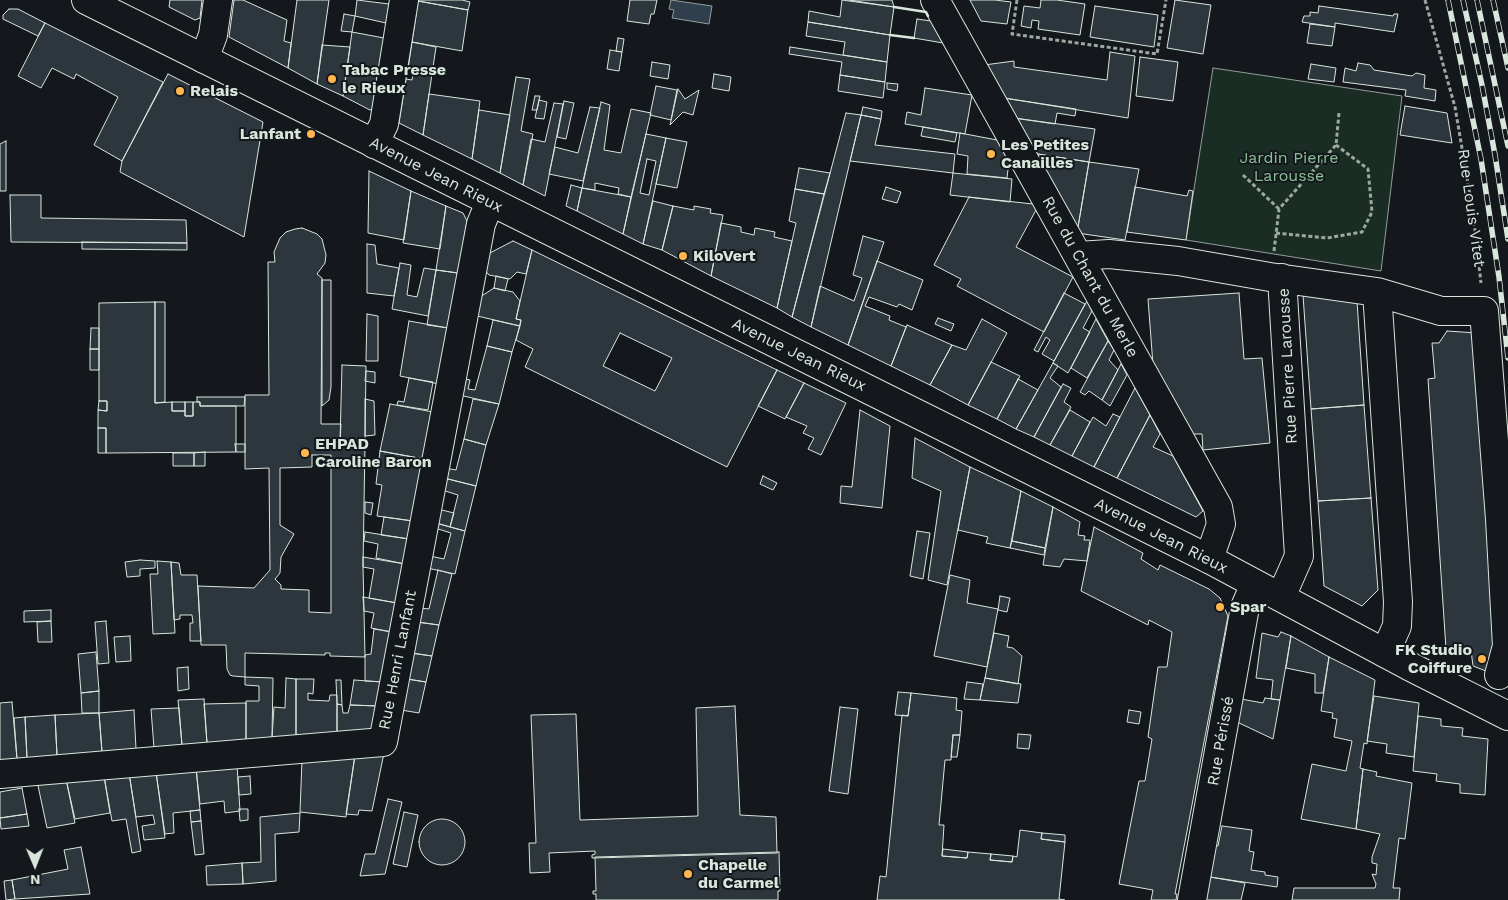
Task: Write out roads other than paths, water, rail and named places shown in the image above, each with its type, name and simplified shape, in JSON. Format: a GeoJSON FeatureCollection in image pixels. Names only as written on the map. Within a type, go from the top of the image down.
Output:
{"type":"FeatureCollection","features":[{"type":"Feature","properties":{"kind":"street","name":"Avenue Jean Rieux"},"geometry":{"type":"LineString","coordinates":[[86,0],[1209,559],[1502,713]]}},
{"type":"Feature","properties":{"kind":"street"},"geometry":{"type":"LineString","coordinates":[[204,59],[213,35],[218,0]]}},
{"type":"Feature","properties":{"kind":"street"},"geometry":{"type":"LineString","coordinates":[[374,144],[384,124],[404,0]]}},
{"type":"Feature","properties":{"kind":"street","name":"Rue du Chant du Merle"},"geometry":{"type":"LineString","coordinates":[[935,0],[1218,507],[1221,524],[1209,559]]}},
{"type":"Feature","properties":{"kind":"street","name":"Rue Henri Lanfant"},"geometry":{"type":"LineString","coordinates":[[0,774],[383,742],[480,224],[490,202]]}},
{"type":"Feature","properties":{"kind":"street","name":"Rue Pierre Larousse"},"geometry":{"type":"LineString","coordinates":[[1078,256],[1109,254],[1178,261],[1276,278],[1299,556],[1281,597]]}},
{"type":"Feature","properties":{"kind":"street"},"geometry":{"type":"LineString","coordinates":[[1276,278],[1377,292],[1441,310],[1484,311],[1500,519],[1507,646],[1499,675]]}},
{"type":"Feature","properties":{"kind":"street"},"geometry":{"type":"LineString","coordinates":[[1377,292],[1398,602],[1397,626],[1385,653]]}},
{"type":"Feature","properties":{"kind":"street","name":"Rue Périssé"},"geometry":{"type":"LineString","coordinates":[[1192,900],[1245,607],[1255,584]]}},
{"type":"Feature","properties":{"kind":"water"},"geometry":{"type":"Polygon","coordinates":[[[671,0],[712,6],[709,24],[672,18],[674,10],[669,9],[671,0]]]}},
{"type":"Feature","properties":{"kind":"railway"},"geometry":{"type":"LineString","coordinates":[[1448,0],[1481,159],[1499,277],[1508,358]]}},
{"type":"Feature","properties":{"kind":"railway"},"geometry":{"type":"LineString","coordinates":[[1463,0],[1482,85],[1508,239]]}},
{"type":"Feature","properties":{"kind":"railway"},"geometry":{"type":"LineString","coordinates":[[1477,0],[1508,146]]}},
{"type":"Feature","properties":{"kind":"railway"},"geometry":{"type":"LineString","coordinates":[[1493,0],[1508,68]]}},
{"type":"Feature","properties":{"kind":"place","name":"Tabac Presse le Rieux"},"geometry":{"type":"Point","coordinates":[332,79]}},
{"type":"Feature","properties":{"kind":"place","name":"Relais"},"geometry":{"type":"Point","coordinates":[180,91]}},
{"type":"Feature","properties":{"kind":"place","name":"Lanfant"},"geometry":{"type":"Point","coordinates":[311,134]}},
{"type":"Feature","properties":{"kind":"place","name":"Les Petites Canailles"},"geometry":{"type":"Point","coordinates":[991,154]}},
{"type":"Feature","properties":{"kind":"place","name":"KiloVert"},"geometry":{"type":"Point","coordinates":[683,256]}},
{"type":"Feature","properties":{"kind":"place","name":"EHPAD Caroline Baron"},"geometry":{"type":"Point","coordinates":[305,453]}},
{"type":"Feature","properties":{"kind":"place","name":"Spar"},"geometry":{"type":"Point","coordinates":[1220,607]}},
{"type":"Feature","properties":{"kind":"place","name":"FK Studio Coiffure"},"geometry":{"type":"Point","coordinates":[1482,659]}},
{"type":"Feature","properties":{"kind":"place","name":"Chapelle du Carmel"},"geometry":{"type":"Point","coordinates":[688,874]}},
{"type":"Feature","properties":{"kind":"park label","name":"Jardin Pierre Larousse"},"geometry":{"type":"Point","coordinates":[1289,167]}}]}
